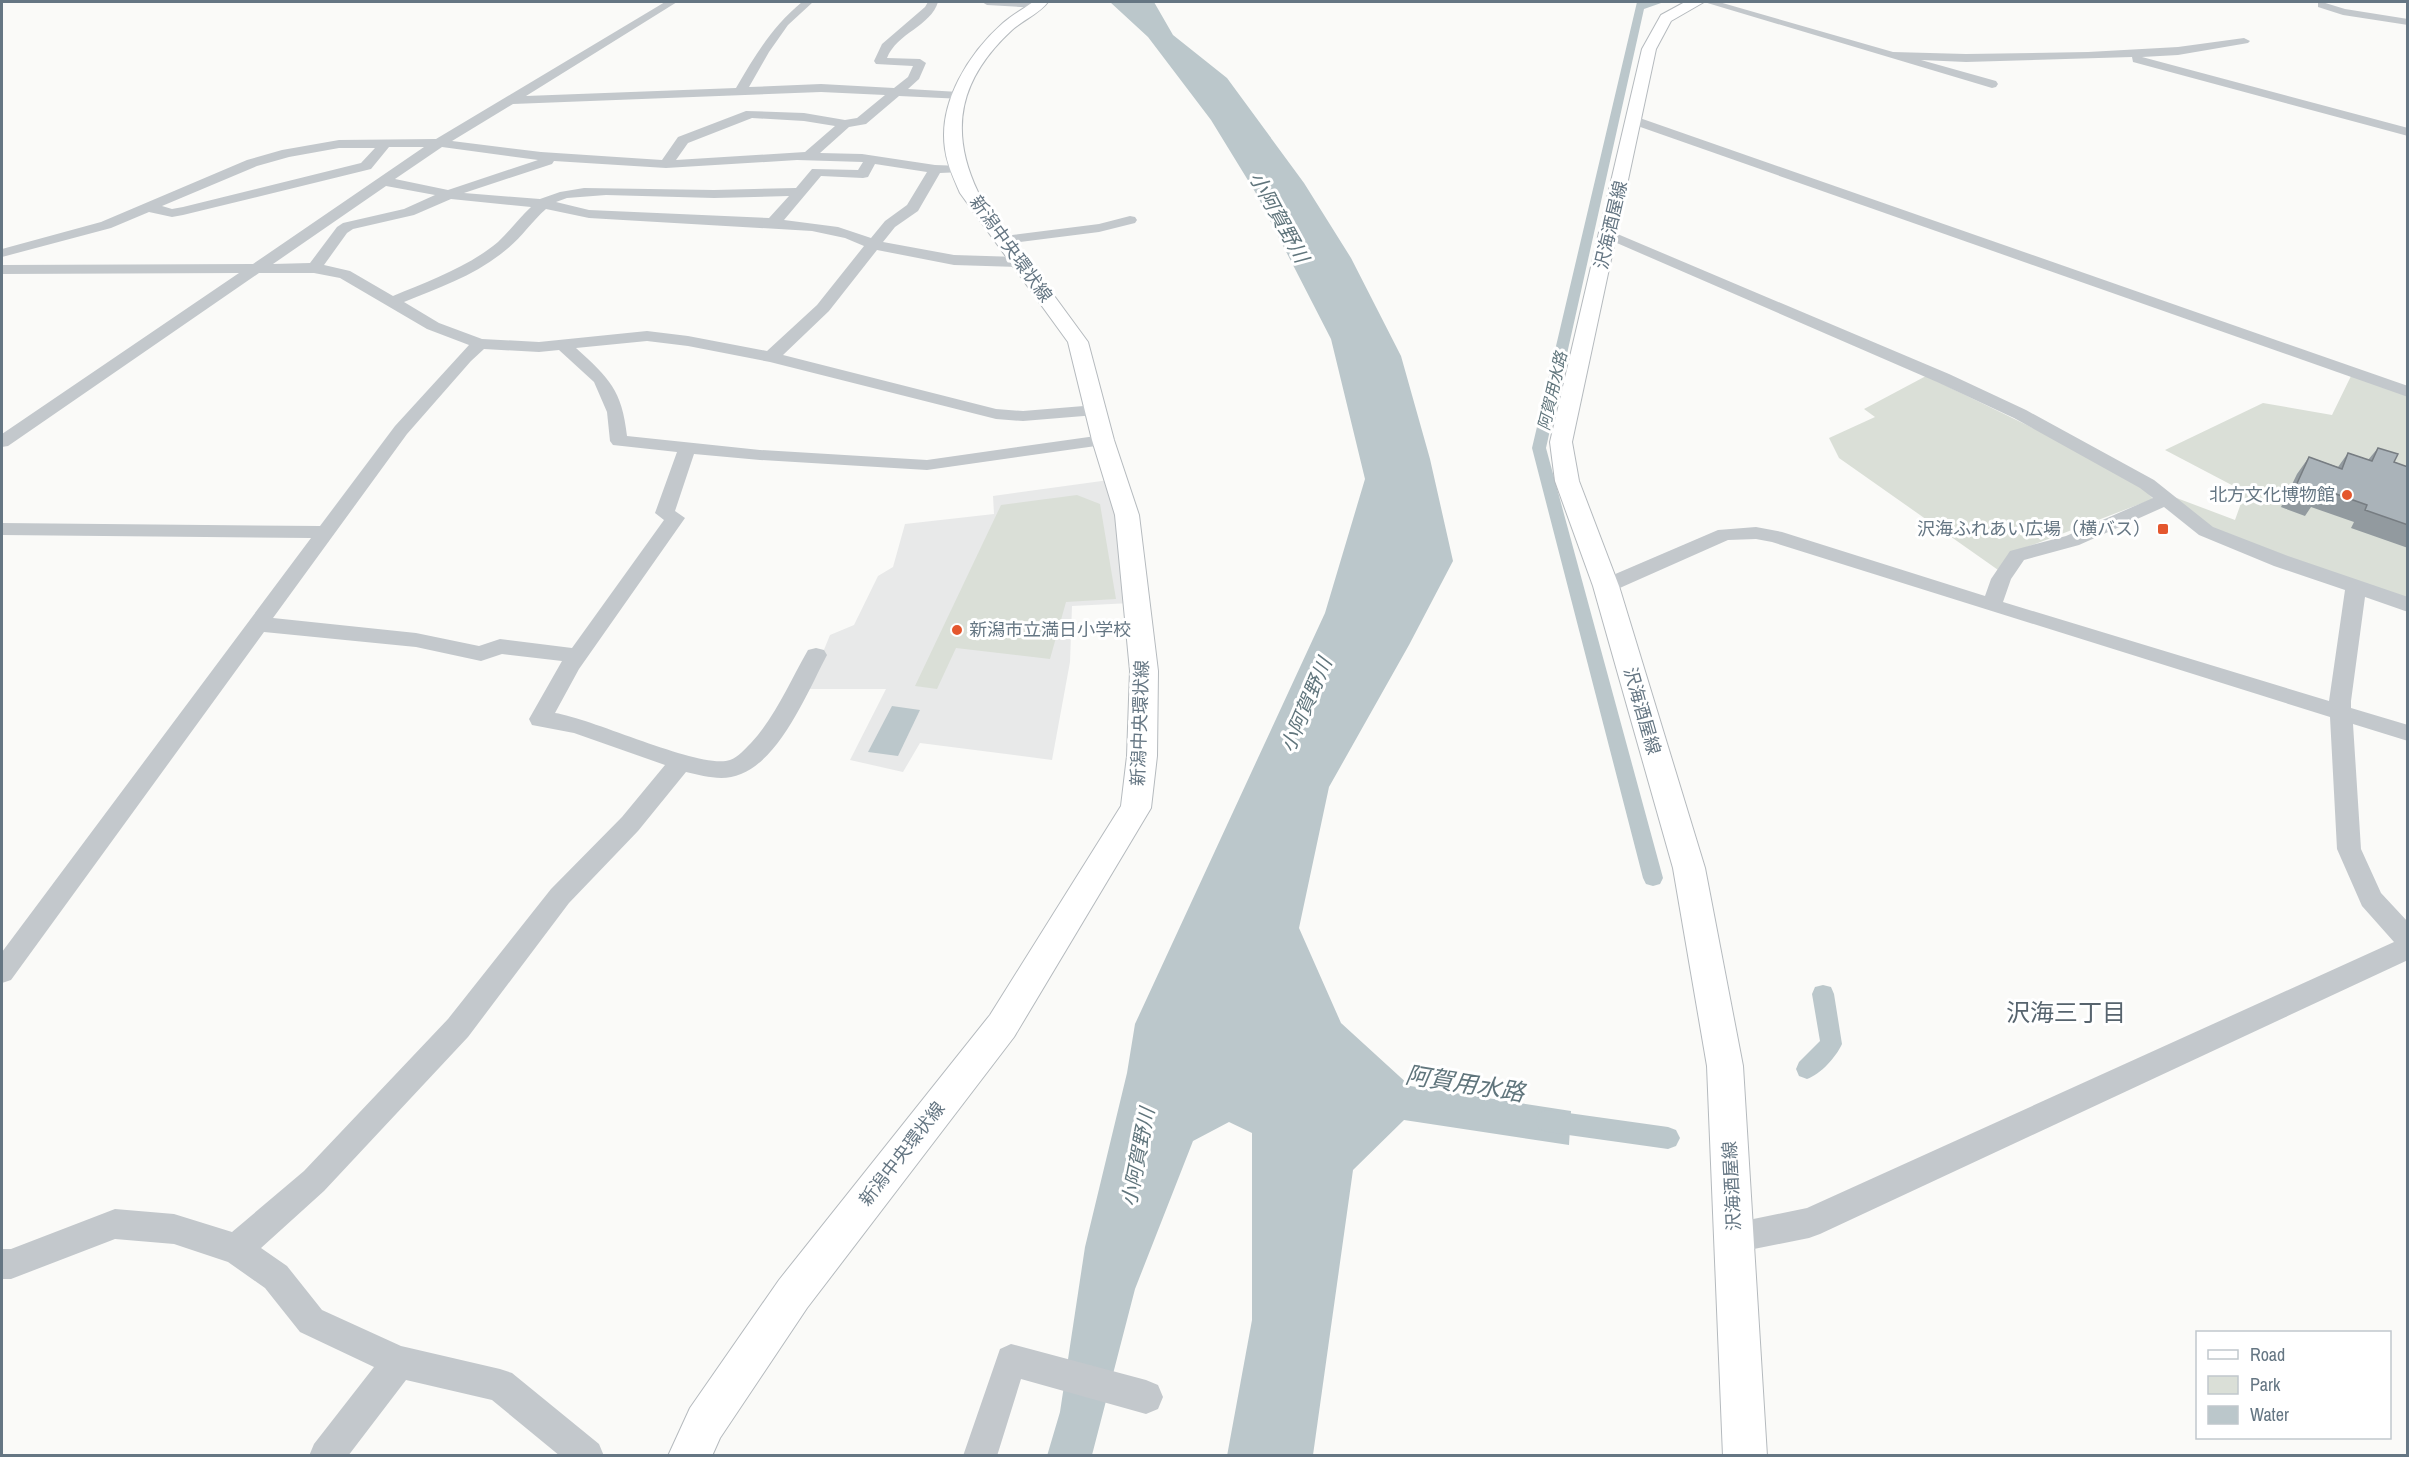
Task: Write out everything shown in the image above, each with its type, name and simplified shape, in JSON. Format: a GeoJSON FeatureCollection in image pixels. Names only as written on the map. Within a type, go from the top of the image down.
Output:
{"type":"FeatureCollection","features":[{"type":"Feature","properties":{"kind":"main road","name":"沢海酒屋線"},"geometry":{"type":"LineString","coordinates":[[1697,2],[1669,15],[1658,26],[1649,49],[1561,442],[1567,481],[1606,586],[1689,868],[1725,1066],[1745,1455]]}},
{"type":"Feature","properties":{"kind":"main road","name":"新潟中央環状線"},"geometry":{"type":"LineString","coordinates":[[689,1455],[705,1423],[793,1294],[1002,1026],[1136,808],[1142,756],[1144,670],[1138,596],[1127,515],[1102,440],[1078,342],[969,193],[946,169],[950,129],[959,96],[981,58],[1005,29],[1039,3]]}},
{"type":"Feature","properties":{"kind":"street"},"geometry":{"type":"LineString","coordinates":[[2,442],[434,146],[672,2]]}},
{"type":"Feature","properties":{"kind":"street"},"geometry":{"type":"LineString","coordinates":[[740,92],[763,52],[784,23],[808,2]]}},
{"type":"Feature","properties":{"kind":"street"},"geometry":{"type":"LineString","coordinates":[[637,193],[654,175],[670,168],[669,164],[683,140],[751,114],[804,117],[845,124],[861,121],[913,79],[920,63],[880,61],[886,46],[930,9],[933,2]]}},
{"type":"Feature","properties":{"kind":"street"},"geometry":{"type":"LineString","coordinates":[[987,2],[1039,3]]}},
{"type":"Feature","properties":{"kind":"street"},"geometry":{"type":"LineString","coordinates":[[1709,2],[1992,84]]}},
{"type":"Feature","properties":{"kind":"street"},"geometry":{"type":"LineString","coordinates":[[2322,5],[2343,12],[2408,22]]}},
{"type":"Feature","properties":{"kind":"street"},"geometry":{"type":"LineString","coordinates":[[1891,55],[1966,58],[2118,54],[2212,47],[2244,40]]}},
{"type":"Feature","properties":{"kind":"street"},"geometry":{"type":"LineString","coordinates":[[2118,54],[2408,132]]}},
{"type":"Feature","properties":{"kind":"street"},"geometry":{"type":"LineString","coordinates":[[511,100],[821,88],[959,96]]}},
{"type":"Feature","properties":{"kind":"street"},"geometry":{"type":"LineString","coordinates":[[1634,120],[2408,393]]}},
{"type":"Feature","properties":{"kind":"street"},"geometry":{"type":"LineString","coordinates":[[807,157],[845,124]]}},
{"type":"Feature","properties":{"kind":"street"},"geometry":{"type":"LineString","coordinates":[[2,252],[95,228],[150,208],[234,170],[270,157],[323,146],[387,142],[669,164],[807,157],[862,158],[870,161],[946,169]]}},
{"type":"Feature","properties":{"kind":"street"},"geometry":{"type":"LineString","coordinates":[[366,166],[387,142]]}},
{"type":"Feature","properties":{"kind":"street"},"geometry":{"type":"LineString","coordinates":[[150,208],[172,213],[183,211],[366,166],[434,146]]}},
{"type":"Feature","properties":{"kind":"street"},"geometry":{"type":"LineString","coordinates":[[314,268],[345,228],[409,212],[476,183],[560,157]]}},
{"type":"Feature","properties":{"kind":"street"},"geometry":{"type":"LineString","coordinates":[[773,223],[817,172],[863,174],[870,161]]}},
{"type":"Feature","properties":{"kind":"street"},"geometry":{"type":"LineString","coordinates":[[771,357],[824,308],[890,224],[913,208],[946,169]]}},
{"type":"Feature","properties":{"kind":"street"},"geometry":{"type":"LineString","coordinates":[[384,181],[448,195],[544,204],[589,214],[773,223],[834,231],[862,238],[873,245],[954,260],[1012,251],[1130,220]]}},
{"type":"Feature","properties":{"kind":"street"},"geometry":{"type":"LineString","coordinates":[[393,301],[452,277],[476,264],[517,233],[544,204],[553,198],[567,195],[637,193],[713,195],[768,191],[801,192]]}},
{"type":"Feature","properties":{"kind":"street"},"geometry":{"type":"LineString","coordinates":[[1608,234],[1933,374],[2020,414],[2147,484],[2206,531],[2408,605]]}},
{"type":"Feature","properties":{"kind":"street"},"geometry":{"type":"LineString","coordinates":[[2,269],[314,268],[345,274],[433,326],[480,344],[518,347],[647,336],[733,348],[996,414],[1023,416],[1096,410]]}},
{"type":"Feature","properties":{"kind":"street"},"geometry":{"type":"LineString","coordinates":[[2,972],[401,430],[465,357],[480,344]]}},
{"type":"Feature","properties":{"kind":"street"},"geometry":{"type":"LineString","coordinates":[[567,344],[567,349],[601,380],[616,412],[619,441],[927,465],[1102,440]]}},
{"type":"Feature","properties":{"kind":"street"},"geometry":{"type":"LineString","coordinates":[[687,448],[665,513],[675,518],[577,656],[540,719],[576,725],[682,761],[710,768],[733,768],[754,753],[771,733],[793,700],[816,655]]}},
{"type":"Feature","properties":{"kind":"street"},"geometry":{"type":"LineString","coordinates":[[1992,605],[2001,579],[2017,555],[2072,541],[2165,500]]}},
{"type":"Feature","properties":{"kind":"street"},"geometry":{"type":"LineString","coordinates":[[2,529],[327,532]]}},
{"type":"Feature","properties":{"kind":"street"},"geometry":{"type":"LineString","coordinates":[[1606,586],[1725,534],[1756,533],[1775,536],[2408,733]]}},
{"type":"Feature","properties":{"kind":"street"},"geometry":{"type":"LineString","coordinates":[[2356,587],[2340,701],[2349,849],[2371,898],[2408,940]]}},
{"type":"Feature","properties":{"kind":"street"},"geometry":{"type":"LineString","coordinates":[[259,624],[416,640],[481,654],[500,646],[577,656]]}},
{"type":"Feature","properties":{"kind":"street"},"geometry":{"type":"LineString","coordinates":[[236,1249],[314,1180],[458,1028],[560,896],[630,824],[682,761]]}},
{"type":"Feature","properties":{"kind":"street"},"geometry":{"type":"LineString","coordinates":[[1734,1238],[1809,1223],[2408,948]]}},
{"type":"Feature","properties":{"kind":"street"},"geometry":{"type":"LineString","coordinates":[[2,1264],[11,1264],[115,1224],[174,1229],[236,1249],[276,1278],[311,1321],[399,1362],[500,1385],[587,1455]]}},
{"type":"Feature","properties":{"kind":"street"},"geometry":{"type":"LineString","coordinates":[[980,1455],[1011,1360],[1042,1366],[1146,1397]]}},
{"type":"Feature","properties":{"kind":"street"},"geometry":{"type":"LineString","coordinates":[[326,1455],[399,1362]]}},
{"type":"Feature","properties":{"kind":"shaded area","name":"新潟市立満日小学校"},"geometry":{"type":"Polygon","coordinates":[[[1109,480],[1131,603],[1072,606],[1070,662],[1052,760],[920,743],[903,772],[850,760],[886,689],[808,689],[830,635],[854,625],[878,576],[893,567],[905,524],[994,514],[993,496],[1109,480]]]}},
{"type":"Feature","properties":{"kind":"green space"},"geometry":{"type":"Polygon","coordinates":[[[2352,374],[2407,396],[2407,599],[2279,556],[2178,515],[2174,497],[2235,520],[2245,492],[2165,450],[2263,403],[2332,415],[2352,374]]]}},
{"type":"Feature","properties":{"kind":"green space"},"geometry":{"type":"Polygon","coordinates":[[[1926,376],[2070,446],[2140,484],[2153,499],[2014,552],[2001,572],[1839,458],[1829,438],[1875,417],[1864,409],[1926,376]]]}},
{"type":"Feature","properties":{"kind":"green space"},"geometry":{"type":"Polygon","coordinates":[[[1077,495],[1100,504],[1116,599],[1066,602],[1050,659],[956,648],[937,689],[915,686],[1001,505],[1077,495]]]}},
{"type":"Feature","properties":{"kind":"water","name":"小阿賀野川"},"geometry":{"type":"Polygon","coordinates":[[[1110,2],[1154,2],[1173,35],[1227,78],[1304,183],[1351,258],[1401,356],[1430,459],[1453,561],[1409,645],[1329,787],[1299,928],[1341,1023],[1410,1086],[1571,1111],[1569,1145],[1404,1120],[1353,1170],[1313,1455],[1227,1456],[1252,1320],[1252,1133],[1229,1122],[1193,1141],[1135,1289],[1092,1455],[1047,1456],[1060,1412],[1085,1247],[1127,1073],[1135,1024],[1325,613],[1365,479],[1331,339],[1257,195],[1211,120],[1148,37],[1110,2]]]}},
{"type":"Feature","properties":{"kind":"water"},"geometry":{"type":"Polygon","coordinates":[[[892,706],[920,710],[898,756],[868,752],[892,706]]]}},
{"type":"Feature","properties":{"kind":"building"},"geometry":{"type":"Polygon","coordinates":[[[2378,448],[2398,454],[2394,462],[2408,467],[2408,525],[2365,510],[2367,505],[2322,489],[2318,498],[2294,490],[2309,457],[2342,469],[2348,453],[2372,461],[2378,448]]]}},
{"type":"Feature","properties":{"kind":"waterway","name":"阿賀用水路"},"geometry":{"type":"LineString","coordinates":[[1641,2],[1539,448],[1653,878]]}},
{"type":"Feature","properties":{"kind":"waterway"},"geometry":{"type":"LineString","coordinates":[[1642,7],[1660,2]]}},
{"type":"Feature","properties":{"kind":"waterway","name":"阿賀用水路"},"geometry":{"type":"LineString","coordinates":[[1807,1069],[1831,1044],[1823,994]]}},
{"type":"Feature","properties":{"kind":"waterway","name":"阿賀用水路"},"geometry":{"type":"LineString","coordinates":[[1547,1121],[1668,1138]]}},
{"type":"Feature","properties":{"kind":"place","name":"北方文化博物館"},"geometry":{"type":"Point","coordinates":[2347,495]}},
{"type":"Feature","properties":{"kind":"place","name":"沢海ふれあい広場（横バス）"},"geometry":{"type":"Point","coordinates":[2163,529]}},
{"type":"Feature","properties":{"kind":"place","name":"新潟市立満日小学校"},"geometry":{"type":"Point","coordinates":[957,630]}},
{"type":"Feature","properties":{"kind":"district","name":"沢海三丁目"},"geometry":{"type":"Point","coordinates":[2066,1013]}}]}
